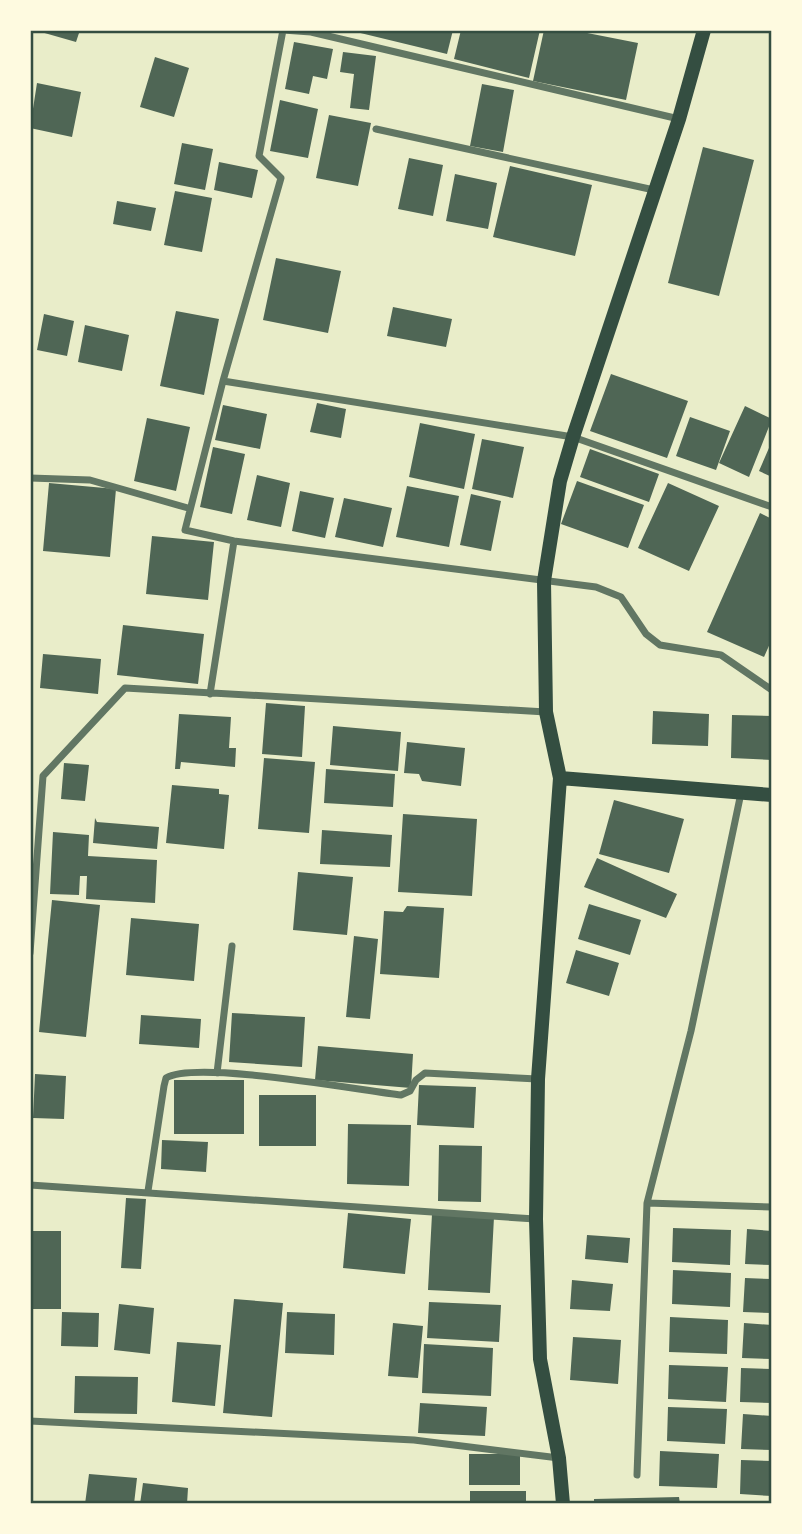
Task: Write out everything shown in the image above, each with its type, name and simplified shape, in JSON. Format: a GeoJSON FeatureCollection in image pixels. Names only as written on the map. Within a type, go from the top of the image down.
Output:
{"type":"FeatureCollection","features":[{"type":"Feature","properties":{"kind":"main road"},"geometry":{"type":"LineString","coordinates":[[564,1504],[559,1458],[540,1359],[536,1219],[538,1079],[560,778],[546,712],[544,580],[560,481],[679,119],[704,30]]}},
{"type":"Feature","properties":{"kind":"main road"},"geometry":{"type":"LineString","coordinates":[[560,778],[772,795]]}},
{"type":"Feature","properties":{"kind":"street"},"geometry":{"type":"LineString","coordinates":[[679,119],[312,31],[283,30],[259,156],[281,178],[222,381],[188,508],[185,530],[234,541],[596,587],[621,597],[646,634],[660,645],[721,655],[772,690]]}},
{"type":"Feature","properties":{"kind":"street"},"geometry":{"type":"LineString","coordinates":[[376,129],[654,190]]}},
{"type":"Feature","properties":{"kind":"street"},"geometry":{"type":"LineString","coordinates":[[222,381],[573,437],[772,507]]}},
{"type":"Feature","properties":{"kind":"street"},"geometry":{"type":"LineString","coordinates":[[30,478],[90,480],[188,508]]}},
{"type":"Feature","properties":{"kind":"street"},"geometry":{"type":"LineString","coordinates":[[210,694],[234,541]]}},
{"type":"Feature","properties":{"kind":"street"},"geometry":{"type":"LineString","coordinates":[[30,953],[43,776],[125,688],[546,712]]}},
{"type":"Feature","properties":{"kind":"street"},"geometry":{"type":"LineString","coordinates":[[637,1475],[647,1203],[691,1031],[741,792]]}},
{"type":"Feature","properties":{"kind":"street"},"geometry":{"type":"LineString","coordinates":[[30,840],[39,841]]}},
{"type":"Feature","properties":{"kind":"street"},"geometry":{"type":"LineString","coordinates":[[217,1073],[232,946]]}},
{"type":"Feature","properties":{"kind":"street"},"geometry":{"type":"LineString","coordinates":[[148,1191],[166,1078],[174,1073],[217,1073],[401,1095],[410,1091],[416,1080],[425,1073],[538,1079]]}},
{"type":"Feature","properties":{"kind":"street"},"geometry":{"type":"LineString","coordinates":[[30,1185],[536,1219]]}},
{"type":"Feature","properties":{"kind":"street"},"geometry":{"type":"LineString","coordinates":[[647,1203],[772,1208]]}},
{"type":"Feature","properties":{"kind":"street"},"geometry":{"type":"LineString","coordinates":[[30,1421],[414,1440],[559,1458]]}},
{"type":"Feature","properties":{"kind":"building"},"geometry":{"type":"Polygon","coordinates":[[[34,30],[80,30],[76,42],[34,30]]]}},
{"type":"Feature","properties":{"kind":"building"},"geometry":{"type":"Polygon","coordinates":[[[348,30],[453,30],[447,54],[348,30]]]}},
{"type":"Feature","properties":{"kind":"building"},"geometry":{"type":"Polygon","coordinates":[[[461,30],[540,30],[529,78],[454,59],[461,30]]]}},
{"type":"Feature","properties":{"kind":"building"},"geometry":{"type":"Polygon","coordinates":[[[544,30],[572,30],[638,43],[626,100],[533,81],[544,30]]]}},
{"type":"Feature","properties":{"kind":"building"},"geometry":{"type":"Polygon","coordinates":[[[294,42],[333,49],[327,79],[313,76],[309,94],[285,89],[294,42]]]}},
{"type":"Feature","properties":{"kind":"building"},"geometry":{"type":"Polygon","coordinates":[[[343,52],[376,56],[369,110],[350,108],[354,74],[340,72],[343,52]]]}},
{"type":"Feature","properties":{"kind":"building"},"geometry":{"type":"Polygon","coordinates":[[[155,57],[189,68],[174,117],[140,107],[155,57]]]}},
{"type":"Feature","properties":{"kind":"building"},"geometry":{"type":"Polygon","coordinates":[[[37,83],[81,92],[72,137],[30,128],[37,83]]]}},
{"type":"Feature","properties":{"kind":"building"},"geometry":{"type":"Polygon","coordinates":[[[482,84],[514,90],[503,152],[470,146],[482,84]]]}},
{"type":"Feature","properties":{"kind":"building"},"geometry":{"type":"Polygon","coordinates":[[[280,100],[318,109],[308,158],[270,151],[280,100]]]}},
{"type":"Feature","properties":{"kind":"building"},"geometry":{"type":"Polygon","coordinates":[[[329,115],[371,123],[358,186],[316,178],[329,115]]]}},
{"type":"Feature","properties":{"kind":"building"},"geometry":{"type":"Polygon","coordinates":[[[182,143],[213,149],[205,190],[174,184],[182,143]]]}},
{"type":"Feature","properties":{"kind":"building"},"geometry":{"type":"Polygon","coordinates":[[[703,147],[754,160],[719,296],[668,283],[703,147]]]}},
{"type":"Feature","properties":{"kind":"building"},"geometry":{"type":"Polygon","coordinates":[[[409,158],[443,165],[433,216],[398,209],[409,158]]]}},
{"type":"Feature","properties":{"kind":"building"},"geometry":{"type":"Polygon","coordinates":[[[219,162],[258,170],[252,198],[214,190],[219,162]]]}},
{"type":"Feature","properties":{"kind":"building"},"geometry":{"type":"Polygon","coordinates":[[[510,166],[592,185],[575,256],[493,237],[510,166]]]}},
{"type":"Feature","properties":{"kind":"building"},"geometry":{"type":"Polygon","coordinates":[[[455,174],[497,183],[488,229],[446,221],[455,174]]]}},
{"type":"Feature","properties":{"kind":"building"},"geometry":{"type":"Polygon","coordinates":[[[175,191],[212,198],[202,252],[164,245],[175,191]]]}},
{"type":"Feature","properties":{"kind":"building"},"geometry":{"type":"Polygon","coordinates":[[[117,201],[156,208],[151,231],[113,224],[117,201]]]}},
{"type":"Feature","properties":{"kind":"building"},"geometry":{"type":"Polygon","coordinates":[[[276,258],[341,271],[328,333],[263,320],[276,258]]]}},
{"type":"Feature","properties":{"kind":"building"},"geometry":{"type":"Polygon","coordinates":[[[393,307],[452,319],[446,347],[387,336],[393,307]]]}},
{"type":"Feature","properties":{"kind":"building"},"geometry":{"type":"Polygon","coordinates":[[[176,311],[219,319],[204,395],[160,386],[176,311]]]}},
{"type":"Feature","properties":{"kind":"building"},"geometry":{"type":"Polygon","coordinates":[[[44,314],[74,321],[67,356],[37,350],[44,314]]]}},
{"type":"Feature","properties":{"kind":"building"},"geometry":{"type":"Polygon","coordinates":[[[85,325],[129,335],[122,371],[78,362],[85,325]]]}},
{"type":"Feature","properties":{"kind":"building"},"geometry":{"type":"Polygon","coordinates":[[[611,374],[688,401],[667,458],[590,431],[611,374]]]}},
{"type":"Feature","properties":{"kind":"building"},"geometry":{"type":"Polygon","coordinates":[[[317,403],[346,409],[341,438],[310,432],[317,403]]]}},
{"type":"Feature","properties":{"kind":"building"},"geometry":{"type":"Polygon","coordinates":[[[223,405],[267,414],[260,449],[215,440],[223,405]]]}},
{"type":"Feature","properties":{"kind":"building"},"geometry":{"type":"Polygon","coordinates":[[[745,406],[772,419],[749,477],[719,463],[745,406]]]}},
{"type":"Feature","properties":{"kind":"building"},"geometry":{"type":"Polygon","coordinates":[[[690,417],[730,431],[716,470],[676,456],[690,417]]]}},
{"type":"Feature","properties":{"kind":"building"},"geometry":{"type":"Polygon","coordinates":[[[147,418],[190,427],[176,491],[134,481],[147,418]]]}},
{"type":"Feature","properties":{"kind":"building"},"geometry":{"type":"Polygon","coordinates":[[[420,423],[475,434],[464,489],[409,477],[420,423]]]}},
{"type":"Feature","properties":{"kind":"building"},"geometry":{"type":"Polygon","coordinates":[[[482,439],[524,447],[513,498],[472,489],[482,439]]]}},
{"type":"Feature","properties":{"kind":"building"},"geometry":{"type":"Polygon","coordinates":[[[772,441],[772,477],[759,471],[772,441]]]}},
{"type":"Feature","properties":{"kind":"building"},"geometry":{"type":"Polygon","coordinates":[[[213,447],[245,454],[232,514],[200,507],[213,447]]]}},
{"type":"Feature","properties":{"kind":"building"},"geometry":{"type":"Polygon","coordinates":[[[590,449],[659,474],[649,502],[580,477],[590,449]]]}},
{"type":"Feature","properties":{"kind":"building"},"geometry":{"type":"Polygon","coordinates":[[[257,475],[290,483],[281,527],[247,520],[257,475]]]}},
{"type":"Feature","properties":{"kind":"building"},"geometry":{"type":"Polygon","coordinates":[[[577,481],[644,505],[628,548],[561,524],[577,481]]]}},
{"type":"Feature","properties":{"kind":"building"},"geometry":{"type":"Polygon","coordinates":[[[49,483],[116,489],[110,557],[43,551],[49,483]]]}},
{"type":"Feature","properties":{"kind":"building"},"geometry":{"type":"Polygon","coordinates":[[[668,483],[719,506],[689,571],[638,548],[668,483]]]}},
{"type":"Feature","properties":{"kind":"building"},"geometry":{"type":"Polygon","coordinates":[[[407,486],[459,496],[449,547],[396,537],[407,486]]]}},
{"type":"Feature","properties":{"kind":"building"},"geometry":{"type":"Polygon","coordinates":[[[300,491],[334,498],[325,538],[292,531],[300,491]]]}},
{"type":"Feature","properties":{"kind":"building"},"geometry":{"type":"Polygon","coordinates":[[[471,494],[501,501],[491,551],[460,545],[471,494]]]}},
{"type":"Feature","properties":{"kind":"building"},"geometry":{"type":"Polygon","coordinates":[[[344,498],[392,508],[383,547],[335,537],[344,498]]]}},
{"type":"Feature","properties":{"kind":"building"},"geometry":{"type":"Polygon","coordinates":[[[760,513],[772,519],[772,639],[764,657],[707,632],[760,513]]]}},
{"type":"Feature","properties":{"kind":"building"},"geometry":{"type":"Polygon","coordinates":[[[152,536],[214,542],[208,600],[146,594],[152,536]]]}},
{"type":"Feature","properties":{"kind":"building"},"geometry":{"type":"Polygon","coordinates":[[[123,625],[204,634],[198,684],[117,675],[123,625]]]}},
{"type":"Feature","properties":{"kind":"building"},"geometry":{"type":"Polygon","coordinates":[[[43,654],[101,659],[98,694],[40,688],[43,654]]]}},
{"type":"Feature","properties":{"kind":"building"},"geometry":{"type":"Polygon","coordinates":[[[266,703],[305,706],[302,757],[262,754],[266,703]]]}},
{"type":"Feature","properties":{"kind":"building"},"geometry":{"type":"Polygon","coordinates":[[[653,711],[709,714],[708,746],[652,744],[653,711]]]}},
{"type":"Feature","properties":{"kind":"building"},"geometry":{"type":"Polygon","coordinates":[[[179,714],[231,717],[229,748],[236,748],[235,767],[181,762],[180,769],[175,769],[179,714]]]}},
{"type":"Feature","properties":{"kind":"building"},"geometry":{"type":"Polygon","coordinates":[[[732,715],[772,716],[772,760],[731,758],[732,715]]]}},
{"type":"Feature","properties":{"kind":"building"},"geometry":{"type":"Polygon","coordinates":[[[333,726],[401,732],[398,771],[330,765],[333,726]]]}},
{"type":"Feature","properties":{"kind":"building"},"geometry":{"type":"Polygon","coordinates":[[[407,742],[465,748],[461,786],[422,781],[419,774],[404,773],[407,742]]]}},
{"type":"Feature","properties":{"kind":"building"},"geometry":{"type":"Polygon","coordinates":[[[264,758],[315,762],[309,833],[258,829],[264,758]]]}},
{"type":"Feature","properties":{"kind":"building"},"geometry":{"type":"Polygon","coordinates":[[[64,763],[89,765],[85,801],[61,799],[64,763]]]}},
{"type":"Feature","properties":{"kind":"building"},"geometry":{"type":"Polygon","coordinates":[[[326,769],[395,774],[393,807],[324,803],[326,769]]]}},
{"type":"Feature","properties":{"kind":"building"},"geometry":{"type":"Polygon","coordinates":[[[172,785],[219,789],[219,794],[229,795],[224,849],[166,843],[172,785]]]}},
{"type":"Feature","properties":{"kind":"building"},"geometry":{"type":"Polygon","coordinates":[[[614,800],[684,819],[669,873],[599,854],[614,800]]]}},
{"type":"Feature","properties":{"kind":"building"},"geometry":{"type":"Polygon","coordinates":[[[403,814],[477,819],[472,896],[398,892],[403,814]]]}},
{"type":"Feature","properties":{"kind":"building"},"geometry":{"type":"Polygon","coordinates":[[[95,818],[97,822],[159,827],[157,849],[93,843],[95,818]]]}},
{"type":"Feature","properties":{"kind":"building"},"geometry":{"type":"Polygon","coordinates":[[[322,830],[392,835],[390,867],[320,864],[322,830]]]}},
{"type":"Feature","properties":{"kind":"building"},"geometry":{"type":"Polygon","coordinates":[[[53,832],[89,835],[88,856],[157,860],[155,903],[86,899],[87,876],[80,876],[79,895],[50,894],[53,832]]]}},
{"type":"Feature","properties":{"kind":"building"},"geometry":{"type":"Polygon","coordinates":[[[597,858],[677,894],[666,918],[584,887],[597,858]]]}},
{"type":"Feature","properties":{"kind":"building"},"geometry":{"type":"Polygon","coordinates":[[[298,872],[353,877],[347,935],[293,930],[298,872]]]}},
{"type":"Feature","properties":{"kind":"building"},"geometry":{"type":"Polygon","coordinates":[[[52,900],[100,905],[86,1037],[39,1032],[52,900]]]}},
{"type":"Feature","properties":{"kind":"building"},"geometry":{"type":"Polygon","coordinates":[[[589,904],[641,920],[630,955],[578,939],[589,904]]]}},
{"type":"Feature","properties":{"kind":"building"},"geometry":{"type":"Polygon","coordinates":[[[407,906],[444,908],[439,978],[380,974],[384,911],[403,912],[407,906]]]}},
{"type":"Feature","properties":{"kind":"building"},"geometry":{"type":"Polygon","coordinates":[[[131,918],[199,924],[194,981],[126,975],[131,918]]]}},
{"type":"Feature","properties":{"kind":"building"},"geometry":{"type":"Polygon","coordinates":[[[354,936],[378,939],[370,1019],[346,1017],[354,936]]]}},
{"type":"Feature","properties":{"kind":"building"},"geometry":{"type":"Polygon","coordinates":[[[576,950],[619,963],[609,996],[566,983],[576,950]]]}},
{"type":"Feature","properties":{"kind":"building"},"geometry":{"type":"Polygon","coordinates":[[[232,1013],[305,1017],[302,1067],[229,1062],[232,1013]]]}},
{"type":"Feature","properties":{"kind":"building"},"geometry":{"type":"Polygon","coordinates":[[[141,1015],[201,1019],[199,1048],[139,1044],[141,1015]]]}},
{"type":"Feature","properties":{"kind":"building"},"geometry":{"type":"Polygon","coordinates":[[[318,1046],[413,1054],[411,1088],[315,1080],[318,1046]]]}},
{"type":"Feature","properties":{"kind":"building"},"geometry":{"type":"Polygon","coordinates":[[[35,1074],[66,1076],[64,1119],[33,1118],[35,1074]]]}},
{"type":"Feature","properties":{"kind":"building"},"geometry":{"type":"Polygon","coordinates":[[[174,1080],[244,1080],[244,1134],[174,1134],[174,1080]]]}},
{"type":"Feature","properties":{"kind":"building"},"geometry":{"type":"Polygon","coordinates":[[[419,1085],[476,1087],[474,1128],[417,1125],[419,1085]]]}},
{"type":"Feature","properties":{"kind":"building"},"geometry":{"type":"Polygon","coordinates":[[[259,1095],[316,1095],[316,1146],[259,1146],[259,1095]]]}},
{"type":"Feature","properties":{"kind":"building"},"geometry":{"type":"Polygon","coordinates":[[[348,1124],[411,1125],[409,1186],[347,1184],[348,1124]]]}},
{"type":"Feature","properties":{"kind":"building"},"geometry":{"type":"Polygon","coordinates":[[[162,1140],[208,1142],[206,1172],[161,1169],[162,1140]]]}},
{"type":"Feature","properties":{"kind":"building"},"geometry":{"type":"Polygon","coordinates":[[[439,1145],[482,1146],[481,1202],[438,1201],[439,1145]]]}},
{"type":"Feature","properties":{"kind":"building"},"geometry":{"type":"Polygon","coordinates":[[[126,1198],[146,1199],[141,1269],[121,1268],[126,1198]]]}},
{"type":"Feature","properties":{"kind":"building"},"geometry":{"type":"Polygon","coordinates":[[[348,1213],[411,1219],[405,1274],[343,1268],[348,1213]]]}},
{"type":"Feature","properties":{"kind":"building"},"geometry":{"type":"Polygon","coordinates":[[[432,1214],[494,1217],[490,1293],[428,1290],[432,1214]]]}},
{"type":"Feature","properties":{"kind":"building"},"geometry":{"type":"Polygon","coordinates":[[[673,1228],[731,1230],[730,1265],[672,1262],[673,1228]]]}},
{"type":"Feature","properties":{"kind":"building"},"geometry":{"type":"Polygon","coordinates":[[[747,1229],[772,1231],[772,1265],[745,1264],[747,1229]]]}},
{"type":"Feature","properties":{"kind":"building"},"geometry":{"type":"Polygon","coordinates":[[[30,1231],[61,1231],[61,1309],[30,1309],[30,1231]]]}},
{"type":"Feature","properties":{"kind":"building"},"geometry":{"type":"Polygon","coordinates":[[[587,1235],[630,1238],[628,1263],[585,1259],[587,1235]]]}},
{"type":"Feature","properties":{"kind":"building"},"geometry":{"type":"Polygon","coordinates":[[[673,1270],[731,1273],[730,1307],[672,1304],[673,1270]]]}},
{"type":"Feature","properties":{"kind":"building"},"geometry":{"type":"Polygon","coordinates":[[[745,1278],[772,1279],[772,1313],[743,1312],[745,1278]]]}},
{"type":"Feature","properties":{"kind":"building"},"geometry":{"type":"Polygon","coordinates":[[[572,1280],[613,1284],[610,1311],[570,1309],[572,1280]]]}},
{"type":"Feature","properties":{"kind":"building"},"geometry":{"type":"Polygon","coordinates":[[[234,1299],[283,1303],[272,1417],[223,1413],[234,1299]]]}},
{"type":"Feature","properties":{"kind":"building"},"geometry":{"type":"Polygon","coordinates":[[[429,1302],[501,1305],[499,1342],[427,1338],[429,1302]]]}},
{"type":"Feature","properties":{"kind":"building"},"geometry":{"type":"Polygon","coordinates":[[[119,1304],[154,1308],[150,1354],[114,1350],[119,1304]]]}},
{"type":"Feature","properties":{"kind":"building"},"geometry":{"type":"Polygon","coordinates":[[[62,1312],[99,1313],[98,1347],[61,1346],[62,1312]]]}},
{"type":"Feature","properties":{"kind":"building"},"geometry":{"type":"Polygon","coordinates":[[[287,1312],[335,1314],[334,1355],[285,1353],[287,1312]]]}},
{"type":"Feature","properties":{"kind":"building"},"geometry":{"type":"Polygon","coordinates":[[[670,1317],[728,1320],[727,1354],[669,1352],[670,1317]]]}},
{"type":"Feature","properties":{"kind":"building"},"geometry":{"type":"Polygon","coordinates":[[[393,1323],[423,1326],[418,1378],[388,1376],[393,1323]]]}},
{"type":"Feature","properties":{"kind":"building"},"geometry":{"type":"Polygon","coordinates":[[[744,1323],[772,1325],[772,1359],[742,1358],[744,1323]]]}},
{"type":"Feature","properties":{"kind":"building"},"geometry":{"type":"Polygon","coordinates":[[[573,1337],[621,1340],[618,1384],[570,1380],[573,1337]]]}},
{"type":"Feature","properties":{"kind":"building"},"geometry":{"type":"Polygon","coordinates":[[[177,1342],[221,1345],[215,1406],[172,1402],[177,1342]]]}},
{"type":"Feature","properties":{"kind":"building"},"geometry":{"type":"Polygon","coordinates":[[[424,1344],[493,1348],[491,1396],[422,1393],[424,1344]]]}},
{"type":"Feature","properties":{"kind":"building"},"geometry":{"type":"Polygon","coordinates":[[[669,1365],[728,1367],[726,1402],[668,1399],[669,1365]]]}},
{"type":"Feature","properties":{"kind":"building"},"geometry":{"type":"Polygon","coordinates":[[[741,1368],[772,1369],[772,1403],[740,1402],[741,1368]]]}},
{"type":"Feature","properties":{"kind":"building"},"geometry":{"type":"Polygon","coordinates":[[[75,1376],[138,1377],[137,1414],[74,1413],[75,1376]]]}},
{"type":"Feature","properties":{"kind":"building"},"geometry":{"type":"Polygon","coordinates":[[[420,1403],[487,1407],[485,1436],[418,1433],[420,1403]]]}},
{"type":"Feature","properties":{"kind":"building"},"geometry":{"type":"Polygon","coordinates":[[[668,1407],[727,1409],[725,1444],[667,1441],[668,1407]]]}},
{"type":"Feature","properties":{"kind":"building"},"geometry":{"type":"Polygon","coordinates":[[[743,1414],[772,1416],[772,1450],[741,1449],[743,1414]]]}},
{"type":"Feature","properties":{"kind":"building"},"geometry":{"type":"Polygon","coordinates":[[[660,1451],[719,1454],[717,1488],[659,1486],[660,1451]]]}},
{"type":"Feature","properties":{"kind":"building"},"geometry":{"type":"Polygon","coordinates":[[[469,1454],[520,1454],[520,1485],[469,1485],[469,1454]]]}},
{"type":"Feature","properties":{"kind":"building"},"geometry":{"type":"Polygon","coordinates":[[[741,1460],[772,1461],[772,1496],[740,1494],[741,1460]]]}},
{"type":"Feature","properties":{"kind":"building"},"geometry":{"type":"Polygon","coordinates":[[[89,1474],[137,1478],[134,1504],[85,1504],[89,1474]]]}},
{"type":"Feature","properties":{"kind":"building"},"geometry":{"type":"Polygon","coordinates":[[[143,1483],[188,1488],[187,1504],[140,1504],[143,1483]]]}},
{"type":"Feature","properties":{"kind":"building"},"geometry":{"type":"Polygon","coordinates":[[[470,1491],[526,1491],[526,1504],[470,1504],[470,1491]]]}},
{"type":"Feature","properties":{"kind":"building"},"geometry":{"type":"Polygon","coordinates":[[[679,1497],[680,1504],[594,1504],[594,1499],[679,1497]]]}}]}
